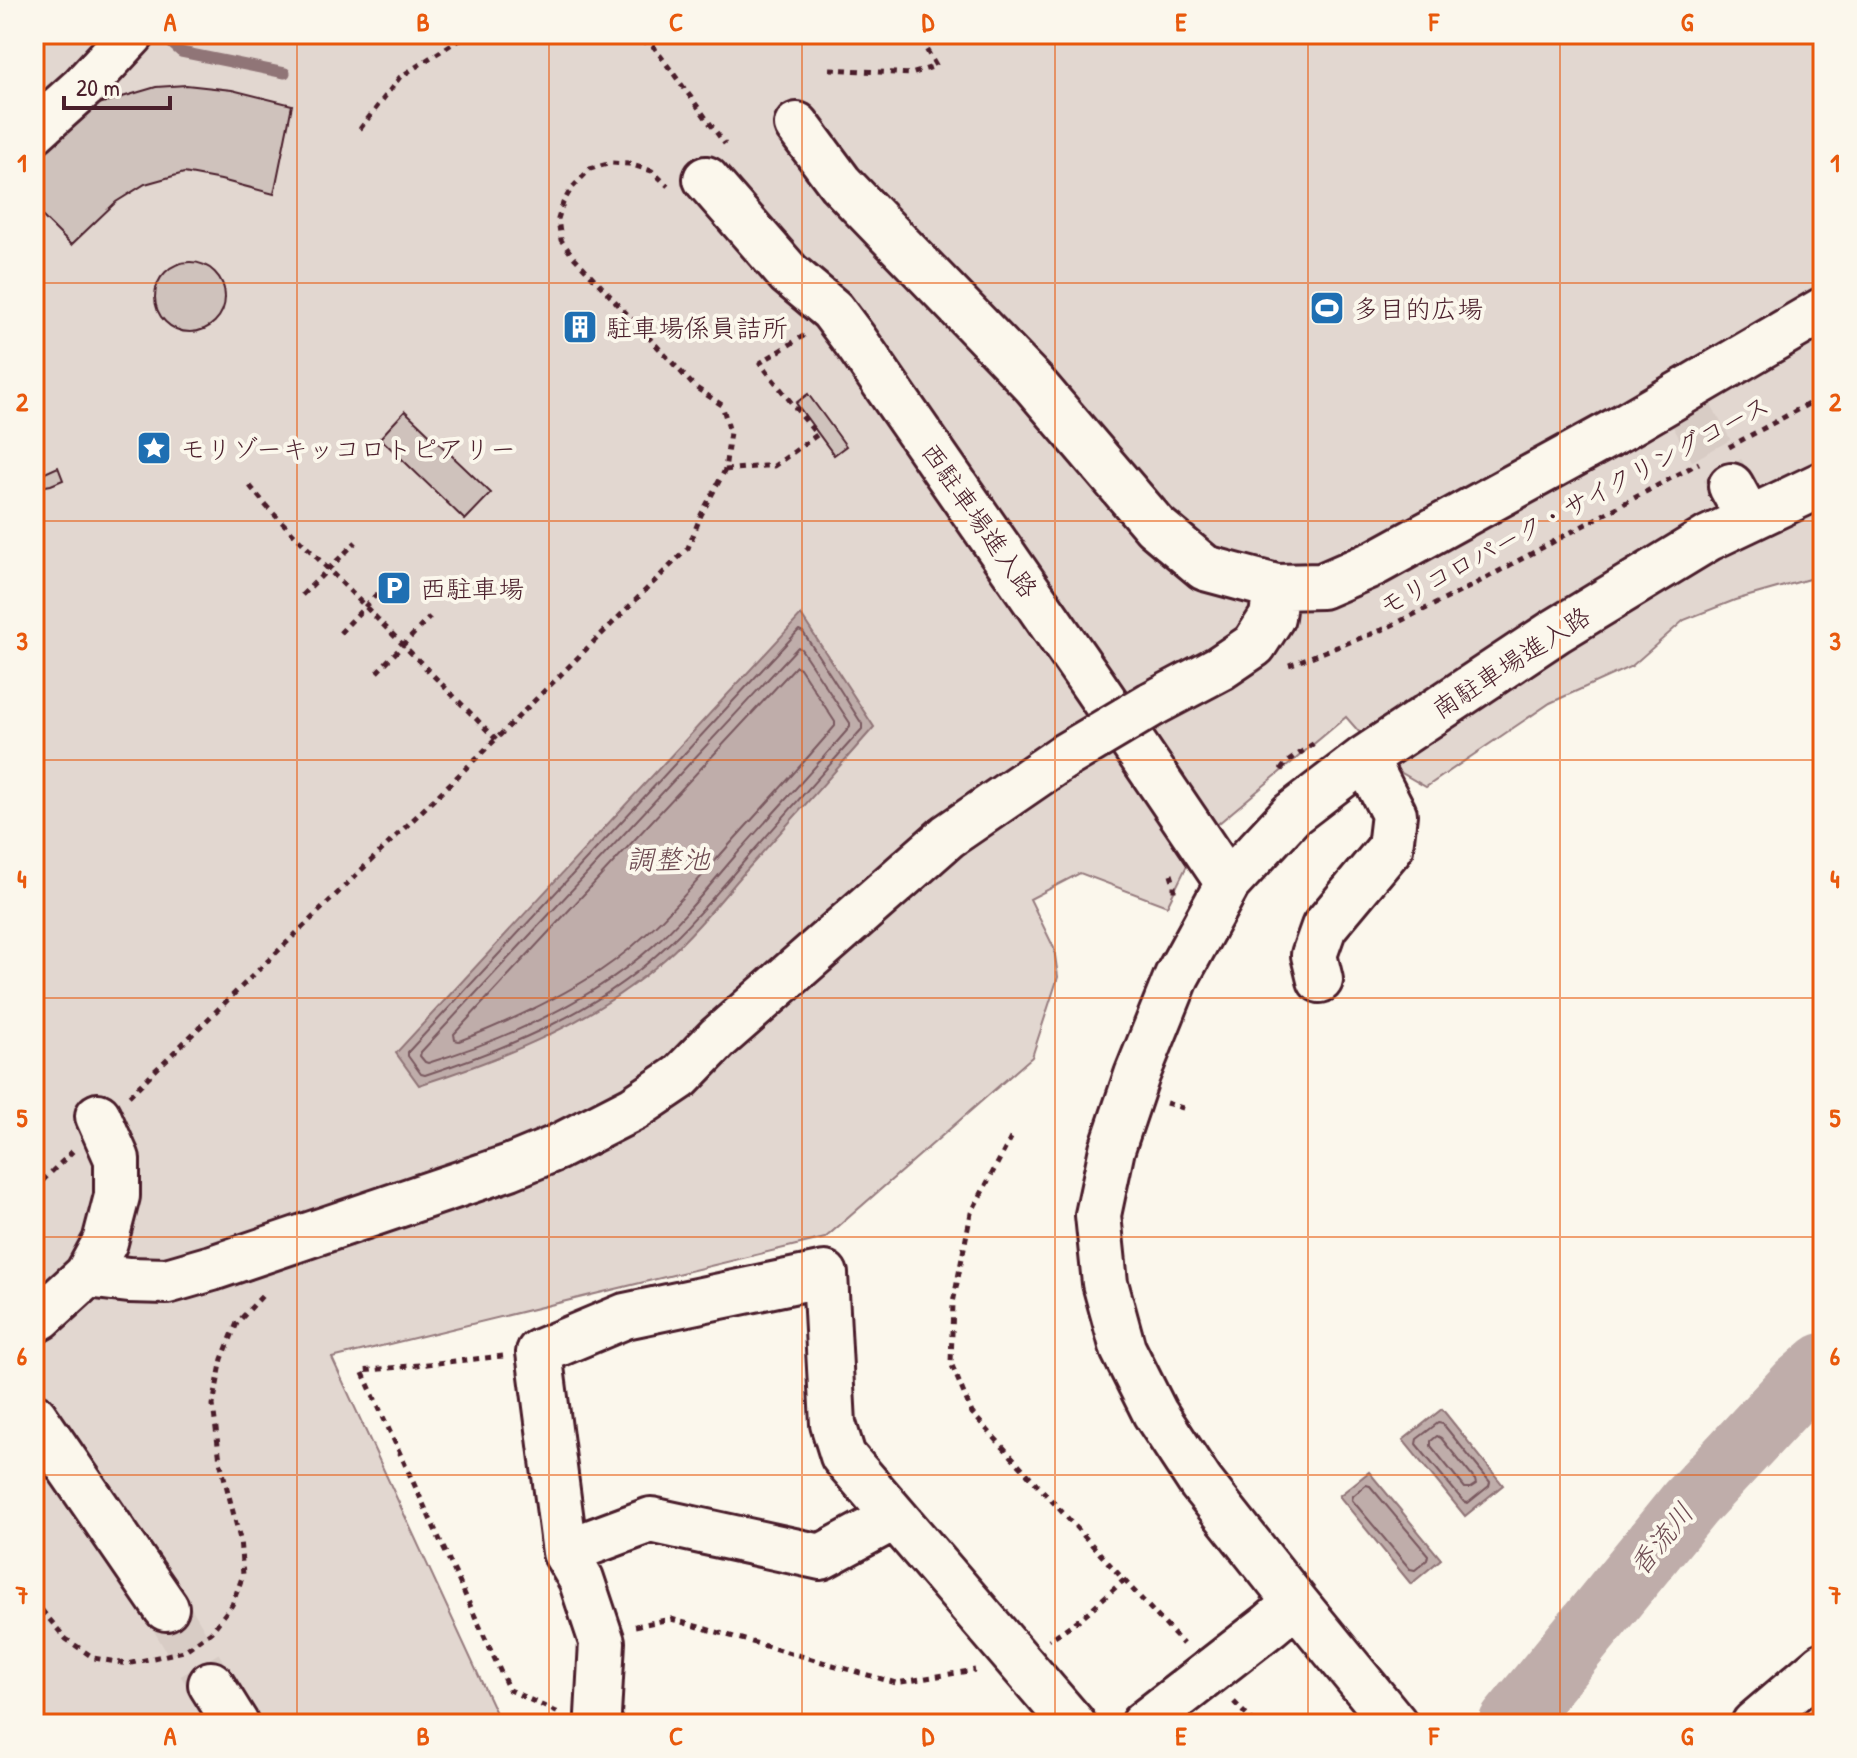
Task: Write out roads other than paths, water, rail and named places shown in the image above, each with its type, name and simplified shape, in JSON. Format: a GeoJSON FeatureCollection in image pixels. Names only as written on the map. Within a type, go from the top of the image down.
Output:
{"type":"FeatureCollection","features":[{"type":"Feature","properties":{"kind":"street"},"geometry":{"type":"LineString","coordinates":[[34,131],[83,87],[131,35]]}},
{"type":"Feature","properties":{"kind":"street"},"geometry":{"type":"LineString","coordinates":[[797,125],[840,183],[1034,384],[1155,526],[1205,568],[1276,587],[1322,586],[1375,563],[1609,435],[1685,403],[1823,310]]}},
{"type":"Feature","properties":{"kind":"street","name":"西駐車場進入路"},"geometry":{"type":"LineString","coordinates":[[692,186],[832,310],[1228,883]]}},
{"type":"Feature","properties":{"kind":"street","name":"南駐車場進入路"},"geometry":{"type":"LineString","coordinates":[[1395,1724],[1201,1483],[1155,1413],[1123,1349],[1105,1283],[1098,1215],[1112,1149],[1137,1075],[1177,976],[1228,883],[1292,814],[1365,758],[1556,631],[1709,538],[1725,480],[1823,484]]}},
{"type":"Feature","properties":{"kind":"street"},"geometry":{"type":"LineString","coordinates":[[87,1275],[167,1281],[212,1268],[510,1167],[556,1148],[634,1108],[680,1077],[718,1038],[948,836],[1063,757],[1220,668],[1254,645],[1272,617],[1276,587]]}},
{"type":"Feature","properties":{"kind":"street"},"geometry":{"type":"LineString","coordinates":[[1320,980],[1314,955],[1324,927],[1390,848],[1394,814],[1365,758]]}},
{"type":"Feature","properties":{"kind":"street"},"geometry":{"type":"LineString","coordinates":[[38,1319],[87,1275],[105,1242],[117,1196],[117,1159],[99,1120]]}},
{"type":"Feature","properties":{"kind":"street"},"geometry":{"type":"LineString","coordinates":[[595,1720],[602,1642],[581,1579],[565,1552],[539,1352],[625,1316],[825,1274],[833,1424],[843,1456],[1073,1724]]}},
{"type":"Feature","properties":{"kind":"street"},"geometry":{"type":"LineString","coordinates":[[34,1416],[166,1608]]}},
{"type":"Feature","properties":{"kind":"street"},"geometry":{"type":"LineString","coordinates":[[565,1552],[651,1520],[821,1557],[895,1517]]}},
{"type":"Feature","properties":{"kind":"street"},"geometry":{"type":"LineString","coordinates":[[1143,1724],[1296,1603]]}},
{"type":"Feature","properties":{"kind":"street"},"geometry":{"type":"LineString","coordinates":[[1754,1724],[1823,1665]]}},
{"type":"Feature","properties":{"kind":"street"},"geometry":{"type":"LineString","coordinates":[[211,1684],[236,1724]]}},
{"type":"Feature","properties":{"kind":"water","name":"調整池"},"geometry":{"type":"Polygon","coordinates":[[[801,615],[874,727],[696,928],[639,980],[549,1035],[419,1085],[396,1053],[801,615]]]}},
{"type":"Feature","properties":{"kind":"water"},"geometry":{"type":"Polygon","coordinates":[[[1442,1409],[1503,1485],[1465,1516],[1403,1440],[1442,1409]]]}},
{"type":"Feature","properties":{"kind":"water"},"geometry":{"type":"Polygon","coordinates":[[[1369,1472],[1441,1559],[1411,1584],[1339,1496],[1369,1472]]]}},
{"type":"Feature","properties":{"kind":"waterway"},"geometry":{"type":"LineString","coordinates":[[161,34],[181,52],[285,73]]}},
{"type":"Feature","properties":{"kind":"waterway","name":"香流川"},"geometry":{"type":"LineString","coordinates":[[1510,1724],[1690,1503],[1799,1386],[1823,1365]]}},
{"type":"Feature","properties":{"kind":"tunnel"},"geometry":{"type":"LineString","coordinates":[[1690,412],[1731,486]]}},
{"type":"Feature","properties":{"kind":"tunnel"},"geometry":{"type":"LineString","coordinates":[[166,1608],[211,1684]]}},
{"type":"Feature","properties":{"kind":"place","name":"多目的広場"},"geometry":{"type":"Point","coordinates":[1327,308]}},
{"type":"Feature","properties":{"kind":"place","name":"駐車場係員詰所"},"geometry":{"type":"Point","coordinates":[580,327]}},
{"type":"Feature","properties":{"kind":"place","name":"モリゾーキッコロトピアリー"},"geometry":{"type":"Point","coordinates":[154,448]}},
{"type":"Feature","properties":{"kind":"place","name":"西駐車場"},"geometry":{"type":"Point","coordinates":[394,588]}}]}
